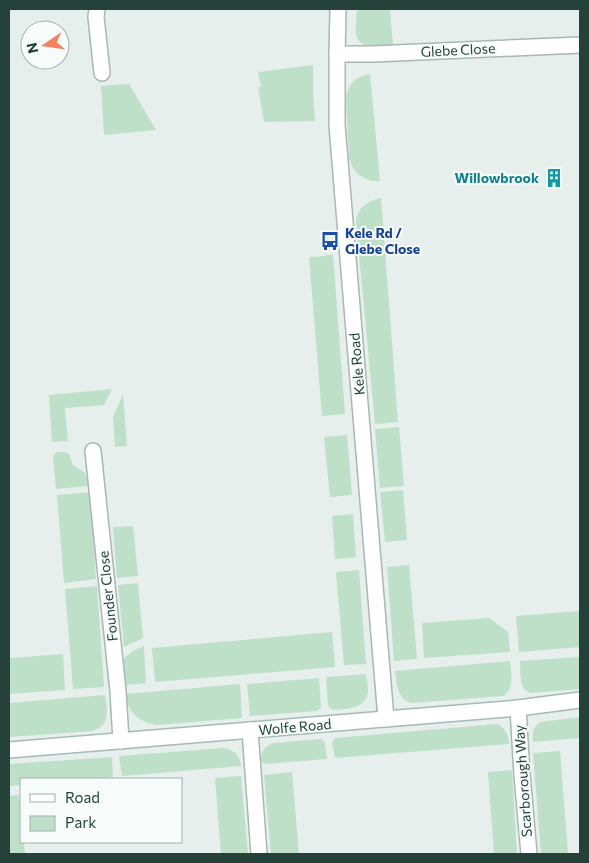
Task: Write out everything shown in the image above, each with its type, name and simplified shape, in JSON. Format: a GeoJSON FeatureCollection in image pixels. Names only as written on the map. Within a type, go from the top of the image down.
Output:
{"type":"FeatureCollection","features":[{"type":"Feature","properties":{"kind":"street"},"geometry":{"type":"LineString","coordinates":[[97,9],[96,17],[102,73]]}},
{"type":"Feature","properties":{"kind":"street","name":"Kele Road"},"geometry":{"type":"LineString","coordinates":[[338,9],[337,125],[386,719]]}},
{"type":"Feature","properties":{"kind":"street","name":"Glebe Close"},"geometry":{"type":"LineString","coordinates":[[337,54],[580,45]]}},
{"type":"Feature","properties":{"kind":"street","name":"Founder Close"},"geometry":{"type":"LineString","coordinates":[[93,451],[118,691],[121,742]]}},
{"type":"Feature","properties":{"kind":"street","name":"Wolfe Road"},"geometry":{"type":"LineString","coordinates":[[9,750],[518,708],[580,700]]}},
{"type":"Feature","properties":{"kind":"street","name":"Scarborough Way"},"geometry":{"type":"LineString","coordinates":[[518,708],[529,854]]}},
{"type":"Feature","properties":{"kind":"street"},"geometry":{"type":"LineString","coordinates":[[250,730],[259,854]]}},
{"type":"Feature","properties":{"kind":"green space"},"geometry":{"type":"Polygon","coordinates":[[[357,9],[390,9],[393,45],[370,46],[357,39],[357,9]]]}},
{"type":"Feature","properties":{"kind":"green space"},"geometry":{"type":"Polygon","coordinates":[[[313,65],[315,121],[264,122],[258,87],[261,87],[258,72],[313,65]]]}},
{"type":"Feature","properties":{"kind":"green space"},"geometry":{"type":"Polygon","coordinates":[[[370,74],[380,181],[369,180],[360,176],[353,168],[349,158],[346,98],[348,89],[361,77],[370,74]]]}},
{"type":"Feature","properties":{"kind":"green space"},"geometry":{"type":"Polygon","coordinates":[[[129,84],[156,130],[104,135],[101,86],[129,84]]]}},
{"type":"Feature","properties":{"kind":"green space"},"geometry":{"type":"Polygon","coordinates":[[[381,198],[398,422],[375,424],[356,222],[358,212],[364,206],[381,198]]]}},
{"type":"Feature","properties":{"kind":"green space"},"geometry":{"type":"Polygon","coordinates":[[[333,254],[345,414],[322,416],[309,257],[333,254]]]}},
{"type":"Feature","properties":{"kind":"green space"},"geometry":{"type":"Polygon","coordinates":[[[112,389],[104,405],[65,408],[68,441],[52,442],[49,395],[112,389]]]}},
{"type":"Feature","properties":{"kind":"green space"},"geometry":{"type":"Polygon","coordinates":[[[123,394],[127,446],[115,447],[113,417],[123,394]]]}},
{"type":"Feature","properties":{"kind":"green space"},"geometry":{"type":"Polygon","coordinates":[[[399,427],[404,486],[380,488],[375,429],[399,427]]]}},
{"type":"Feature","properties":{"kind":"green space"},"geometry":{"type":"Polygon","coordinates":[[[347,435],[352,495],[330,497],[324,437],[347,435]]]}},
{"type":"Feature","properties":{"kind":"green space"},"geometry":{"type":"Polygon","coordinates":[[[57,452],[69,454],[73,465],[85,473],[89,486],[56,489],[53,459],[57,452]]]}},
{"type":"Feature","properties":{"kind":"green space"},"geometry":{"type":"Polygon","coordinates":[[[403,490],[407,540],[385,542],[380,492],[403,490]]]}},
{"type":"Feature","properties":{"kind":"green space"},"geometry":{"type":"Polygon","coordinates":[[[90,492],[96,579],[64,583],[57,495],[90,492]]]}},
{"type":"Feature","properties":{"kind":"green space"},"geometry":{"type":"Polygon","coordinates":[[[353,514],[356,557],[335,559],[332,516],[353,514]]]}},
{"type":"Feature","properties":{"kind":"green space"},"geometry":{"type":"Polygon","coordinates":[[[133,526],[138,576],[117,578],[113,527],[133,526]]]}},
{"type":"Feature","properties":{"kind":"green space"},"geometry":{"type":"Polygon","coordinates":[[[409,565],[417,659],[394,661],[387,567],[409,565]]]}},
{"type":"Feature","properties":{"kind":"green space"},"geometry":{"type":"Polygon","coordinates":[[[359,570],[366,664],[344,665],[336,572],[359,570]]]}},
{"type":"Feature","properties":{"kind":"green space"},"geometry":{"type":"Polygon","coordinates":[[[138,583],[143,638],[124,647],[118,585],[138,583]]]}},
{"type":"Feature","properties":{"kind":"green space"},"geometry":{"type":"Polygon","coordinates":[[[97,586],[104,687],[73,689],[65,589],[97,586]]]}},
{"type":"Feature","properties":{"kind":"green space"},"geometry":{"type":"Polygon","coordinates":[[[580,611],[580,647],[519,652],[516,616],[580,611]]]}},
{"type":"Feature","properties":{"kind":"green space"},"geometry":{"type":"Polygon","coordinates":[[[489,618],[508,632],[510,652],[424,658],[422,623],[489,618]]]}},
{"type":"Feature","properties":{"kind":"green space"},"geometry":{"type":"Polygon","coordinates":[[[332,632],[335,667],[155,682],[152,648],[332,632]]]}},
{"type":"Feature","properties":{"kind":"green space"},"geometry":{"type":"Polygon","coordinates":[[[144,646],[146,683],[125,685],[124,658],[144,646]]]}},
{"type":"Feature","properties":{"kind":"green space"},"geometry":{"type":"Polygon","coordinates":[[[63,654],[65,690],[9,694],[9,658],[63,654]]]}},
{"type":"Feature","properties":{"kind":"green space"},"geometry":{"type":"Polygon","coordinates":[[[580,657],[580,689],[531,693],[522,685],[520,661],[580,657]]]}},
{"type":"Feature","properties":{"kind":"green space"},"geometry":{"type":"Polygon","coordinates":[[[510,661],[511,685],[503,696],[411,703],[402,698],[397,686],[395,671],[510,661]]]}},
{"type":"Feature","properties":{"kind":"green space"},"geometry":{"type":"Polygon","coordinates":[[[366,674],[368,688],[364,701],[350,708],[333,710],[328,706],[326,677],[366,674]]]}},
{"type":"Feature","properties":{"kind":"green space"},"geometry":{"type":"Polygon","coordinates":[[[319,678],[321,707],[317,711],[250,716],[247,684],[319,678]]]}},
{"type":"Feature","properties":{"kind":"green space"},"geometry":{"type":"Polygon","coordinates":[[[240,684],[242,718],[150,724],[135,716],[125,694],[240,684]]]}},
{"type":"Feature","properties":{"kind":"green space"},"geometry":{"type":"Polygon","coordinates":[[[105,695],[106,717],[98,729],[9,737],[9,703],[105,695]]]}},
{"type":"Feature","properties":{"kind":"green space"},"geometry":{"type":"Polygon","coordinates":[[[580,717],[580,738],[533,742],[533,731],[541,722],[580,717]]]}},
{"type":"Feature","properties":{"kind":"green space"},"geometry":{"type":"Polygon","coordinates":[[[497,724],[503,727],[506,732],[509,744],[335,758],[332,743],[335,738],[497,724]]]}},
{"type":"Feature","properties":{"kind":"green space"},"geometry":{"type":"Polygon","coordinates":[[[322,739],[325,743],[327,759],[265,764],[261,762],[261,755],[264,749],[274,743],[322,739]]]}},
{"type":"Feature","properties":{"kind":"green space"},"geometry":{"type":"Polygon","coordinates":[[[223,748],[236,753],[241,766],[122,776],[119,756],[223,748]]]}},
{"type":"Feature","properties":{"kind":"green space"},"geometry":{"type":"Polygon","coordinates":[[[560,751],[568,854],[541,854],[533,753],[560,751]]]}},
{"type":"Feature","properties":{"kind":"green space"},"geometry":{"type":"Polygon","coordinates":[[[112,757],[113,777],[20,778],[20,785],[9,786],[9,764],[112,757]]]}},
{"type":"Feature","properties":{"kind":"green space"},"geometry":{"type":"Polygon","coordinates":[[[512,770],[517,854],[494,854],[488,772],[512,770]]]}},
{"type":"Feature","properties":{"kind":"green space"},"geometry":{"type":"Polygon","coordinates":[[[292,772],[299,854],[271,854],[264,775],[292,772]]]}},
{"type":"Feature","properties":{"kind":"green space"},"geometry":{"type":"Polygon","coordinates":[[[241,776],[248,854],[221,854],[215,778],[241,776]]]}},
{"type":"Feature","properties":{"kind":"green space"},"geometry":{"type":"Polygon","coordinates":[[[19,795],[20,843],[24,843],[25,854],[9,854],[9,796],[19,795]]]}},
{"type":"Feature","properties":{"kind":"place","name":"Willowbrook"},"geometry":{"type":"Point","coordinates":[554,178]}},
{"type":"Feature","properties":{"kind":"place","name":"Kele Rd / Glebe Close"},"geometry":{"type":"Point","coordinates":[330,241]}}]}
